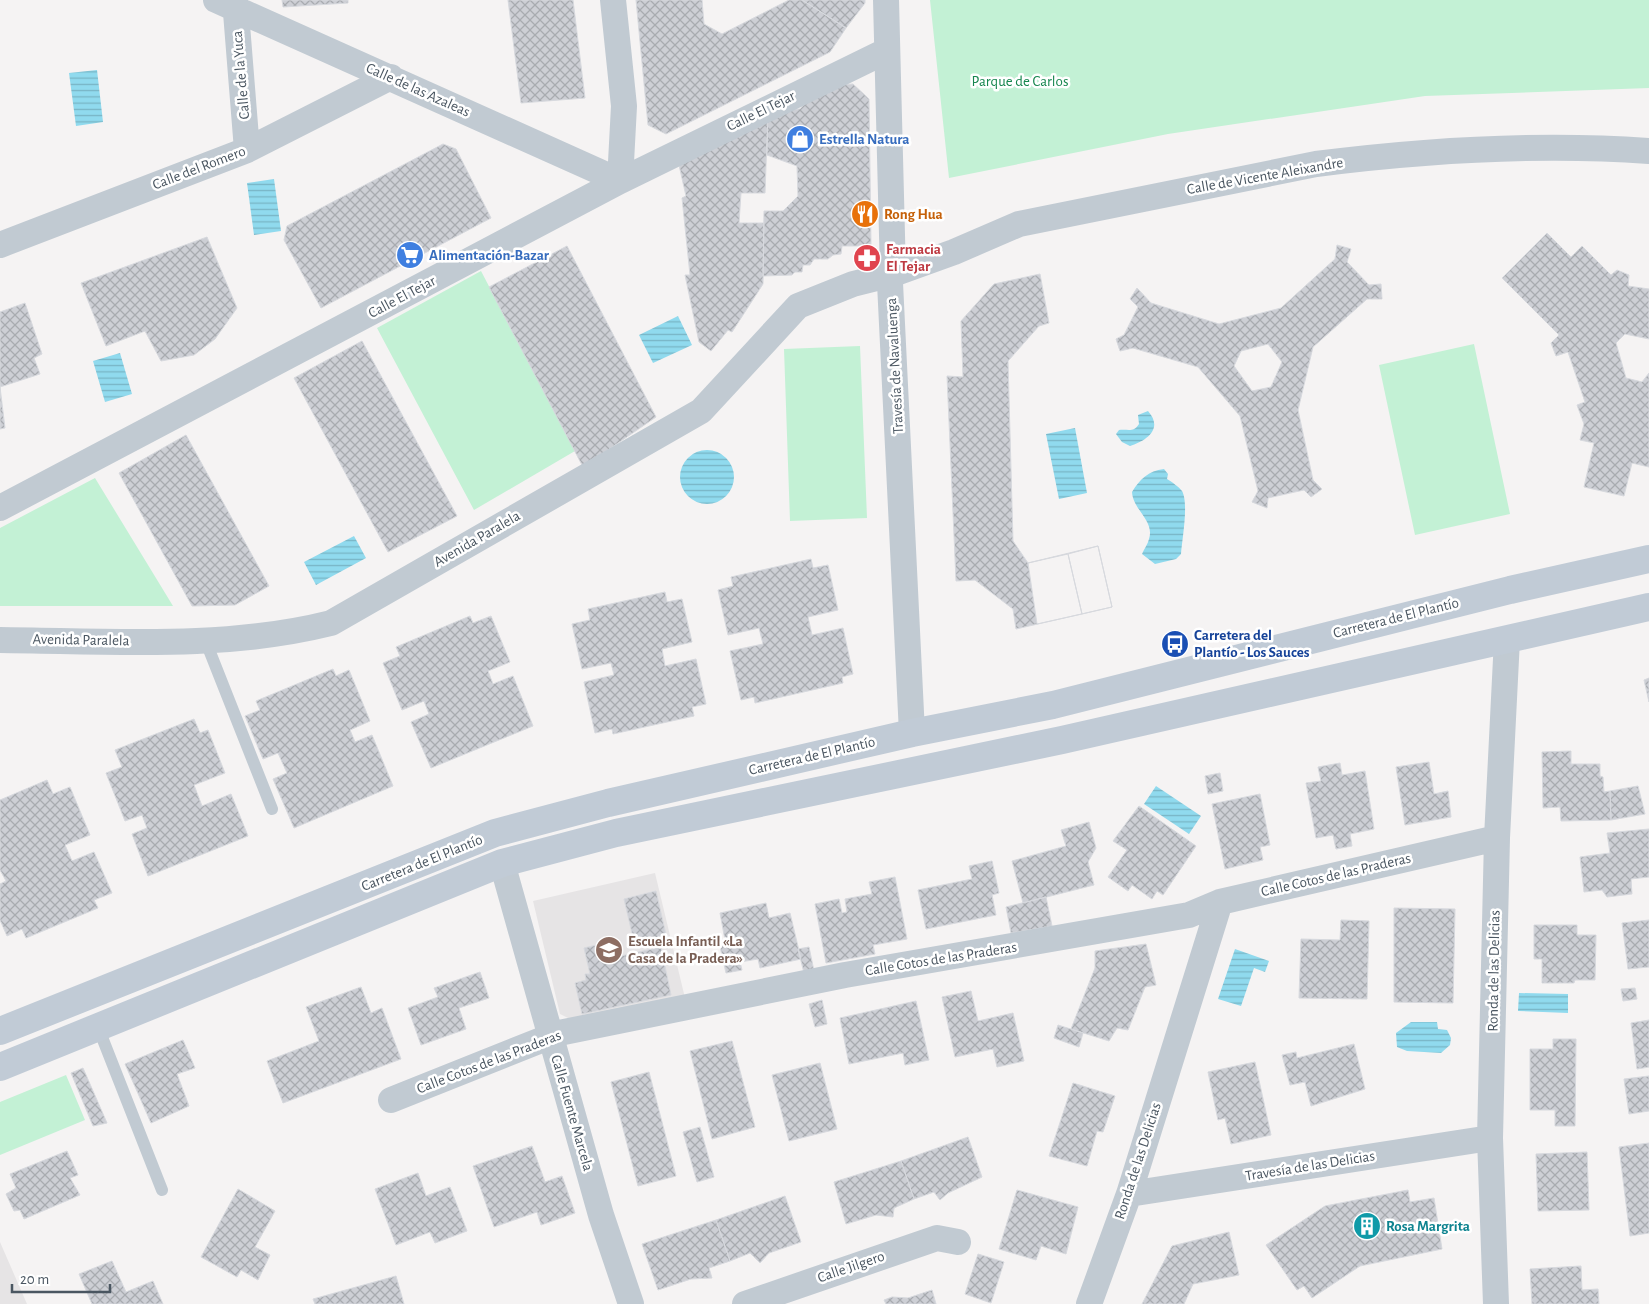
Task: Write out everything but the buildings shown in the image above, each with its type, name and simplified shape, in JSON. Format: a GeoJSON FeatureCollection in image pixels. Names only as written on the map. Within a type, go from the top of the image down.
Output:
{"type":"FeatureCollection","features":[{"type":"Feature","properties":{"kind":"street"},"geometry":{"type":"LineString","coordinates":[[613,0],[624,106],[620,181]]}},
{"type":"Feature","properties":{"kind":"street","name":"Travesía de Navaluenga"},"geometry":{"type":"LineString","coordinates":[[886,0],[893,274],[890,283],[912,733]]}},
{"type":"Feature","properties":{"kind":"street","name":"Calle de las Azaleas"},"geometry":{"type":"LineString","coordinates":[[228,3],[620,181]]}},
{"type":"Feature","properties":{"kind":"street","name":"Calle de la Yuca"},"geometry":{"type":"LineString","coordinates":[[228,3],[247,150]]}},
{"type":"Feature","properties":{"kind":"street","name":"Calle El Tejar"},"geometry":{"type":"LineString","coordinates":[[0,508],[620,181],[886,51]]}},
{"type":"Feature","properties":{"kind":"street","name":"Calle del Romero"},"geometry":{"type":"LineString","coordinates":[[0,245],[247,150],[391,77]]}},
{"type":"Feature","properties":{"kind":"street","name":"Calle de Vicente Aleixandre"},"geometry":{"type":"LineString","coordinates":[[893,274],[954,252],[1019,224],[1316,164],[1430,152],[1504,148],[1649,151]]}},
{"type":"Feature","properties":{"kind":"street","name":"Avenida Paralela"},"geometry":{"type":"LineString","coordinates":[[0,640],[206,642],[291,633],[330,623],[701,411],[798,306],[853,284],[893,274]]}},
{"type":"Feature","properties":{"kind":"street","name":"Carretera de El Plantío"},"geometry":{"type":"LineString","coordinates":[[0,1031],[495,834],[608,803],[912,733],[1052,705],[1500,592],[1649,559]]}},
{"type":"Feature","properties":{"kind":"street","name":"Carretera de El Plantío"},"geometry":{"type":"LineString","coordinates":[[0,1067],[502,863],[616,833],[1062,740],[1649,607]]}},
{"type":"Feature","properties":{"kind":"street","name":"Ronda de las Delicias"},"geometry":{"type":"LineString","coordinates":[[1496,1304],[1490,1138],[1497,838],[1507,639]]}},
{"type":"Feature","properties":{"kind":"street","name":"Calle Cotos de las Praderas"},"geometry":{"type":"LineString","coordinates":[[391,1100],[550,1035],[844,975],[1189,916],[1220,902],[1497,838]]}},
{"type":"Feature","properties":{"kind":"street","name":"Calle Fuente Marcela"},"geometry":{"type":"LineString","coordinates":[[502,863],[601,1215],[631,1304]]}},
{"type":"Feature","properties":{"kind":"street","name":"Ronda de las Delicias"},"geometry":{"type":"LineString","coordinates":[[1089,1304],[1129,1194],[1220,902]]}},
{"type":"Feature","properties":{"kind":"street","name":"Travesía de las Delicias"},"geometry":{"type":"LineString","coordinates":[[1129,1194],[1490,1138]]}},
{"type":"Feature","properties":{"kind":"street","name":"Calle Jilgero"},"geometry":{"type":"LineString","coordinates":[[745,1304],[937,1238],[958,1242]]}},
{"type":"Feature","properties":{"kind":"lane"},"geometry":{"type":"LineString","coordinates":[[206,642],[272,809]]}},
{"type":"Feature","properties":{"kind":"lane"},"geometry":{"type":"LineString","coordinates":[[98,1027],[162,1190]]}},
{"type":"Feature","properties":{"kind":"shaded area","name":"Escuela Infantil «La Casa de la Pradera»"},"geometry":{"type":"Polygon","coordinates":[[[655,873],[685,998],[572,1020],[560,1014],[533,901],[655,873]]]}},
{"type":"Feature","properties":{"kind":"shaded area"},"geometry":{"type":"Polygon","coordinates":[[[0,1242],[27,1304],[0,1304],[0,1242]]]}},
{"type":"Feature","properties":{"kind":"green space","name":"Parque de Carlos"},"geometry":{"type":"Polygon","coordinates":[[[930,0],[1649,0],[1649,88],[1425,96],[1168,134],[949,178],[930,0]]]}},
{"type":"Feature","properties":{"kind":"green space"},"geometry":{"type":"Polygon","coordinates":[[[481,271],[575,451],[474,510],[377,328],[481,271]]]}},
{"type":"Feature","properties":{"kind":"green space"},"geometry":{"type":"Polygon","coordinates":[[[1474,344],[1510,514],[1415,535],[1379,365],[1474,344]]]}},
{"type":"Feature","properties":{"kind":"green space"},"geometry":{"type":"Polygon","coordinates":[[[860,346],[867,518],[790,521],[784,349],[860,346]]]}},
{"type":"Feature","properties":{"kind":"green space"},"geometry":{"type":"Polygon","coordinates":[[[95,478],[173,606],[0,606],[0,528],[95,478]]]}},
{"type":"Feature","properties":{"kind":"green space"},"geometry":{"type":"Polygon","coordinates":[[[66,1075],[85,1120],[0,1155],[0,1102],[66,1075]]]}},
{"type":"Feature","properties":{"kind":"water"},"geometry":{"type":"Polygon","coordinates":[[[97,70],[103,122],[76,126],[69,73],[97,70]]]}},
{"type":"Feature","properties":{"kind":"water"},"geometry":{"type":"Polygon","coordinates":[[[274,179],[281,231],[254,235],[247,183],[274,179]]]}},
{"type":"Feature","properties":{"kind":"water"},"geometry":{"type":"Polygon","coordinates":[[[678,316],[692,345],[653,363],[639,335],[678,316]]]}},
{"type":"Feature","properties":{"kind":"water"},"geometry":{"type":"Polygon","coordinates":[[[120,353],[132,394],[105,402],[93,361],[120,353]]]}},
{"type":"Feature","properties":{"kind":"water"},"geometry":{"type":"Polygon","coordinates":[[[1148,411],[1154,423],[1154,429],[1151,433],[1142,441],[1130,446],[1122,442],[1116,434],[1119,430],[1135,429],[1139,424],[1138,415],[1148,411]]]}},
{"type":"Feature","properties":{"kind":"water"},"geometry":{"type":"Polygon","coordinates":[[[1075,428],[1087,493],[1059,499],[1046,434],[1075,428]]]}},
{"type":"Feature","properties":{"kind":"water"},"geometry":{"type":"Polygon","coordinates":[[[702,450],[712,450],[722,454],[730,462],[734,477],[730,492],[722,500],[712,504],[702,504],[692,500],[684,492],[680,482],[680,472],[684,462],[692,454],[702,450]]]}},
{"type":"Feature","properties":{"kind":"water"},"geometry":{"type":"Polygon","coordinates":[[[1164,469],[1168,474],[1167,479],[1182,491],[1184,497],[1181,554],[1176,559],[1155,564],[1142,554],[1150,533],[1147,521],[1136,504],[1132,492],[1145,476],[1164,469]]]}},
{"type":"Feature","properties":{"kind":"water"},"geometry":{"type":"Polygon","coordinates":[[[354,536],[366,558],[316,585],[304,562],[354,536]]]}},
{"type":"Feature","properties":{"kind":"water"},"geometry":{"type":"Polygon","coordinates":[[[1156,786],[1201,816],[1189,834],[1144,804],[1156,786]]]}},
{"type":"Feature","properties":{"kind":"water"},"geometry":{"type":"Polygon","coordinates":[[[1235,949],[1269,961],[1265,972],[1254,968],[1241,1006],[1218,999],[1235,949]]]}},
{"type":"Feature","properties":{"kind":"water"},"geometry":{"type":"Polygon","coordinates":[[[1519,993],[1568,994],[1568,1013],[1518,1011],[1519,993]]]}},
{"type":"Feature","properties":{"kind":"water"},"geometry":{"type":"Polygon","coordinates":[[[1411,1022],[1437,1022],[1438,1029],[1447,1030],[1451,1038],[1450,1045],[1441,1053],[1407,1051],[1397,1047],[1396,1033],[1411,1022]]]}},
{"type":"Feature","properties":{"kind":"place","name":"Estrella Natura"},"geometry":{"type":"Point","coordinates":[800,139]}},
{"type":"Feature","properties":{"kind":"place","name":"Rong Hua"},"geometry":{"type":"Point","coordinates":[865,214]}},
{"type":"Feature","properties":{"kind":"place","name":"Alimentación-Bazar"},"geometry":{"type":"Point","coordinates":[410,255]}},
{"type":"Feature","properties":{"kind":"place","name":"Farmacia El Tejar"},"geometry":{"type":"Point","coordinates":[867,258]}},
{"type":"Feature","properties":{"kind":"place","name":"Carretera del Plantío - Los Sauces"},"geometry":{"type":"Point","coordinates":[1175,644]}},
{"type":"Feature","properties":{"kind":"place","name":"Escuela Infantil «La Casa de la Pradera»"},"geometry":{"type":"Point","coordinates":[609,950]}},
{"type":"Feature","properties":{"kind":"place","name":"Rosa Margrita"},"geometry":{"type":"Point","coordinates":[1367,1226]}}]}
